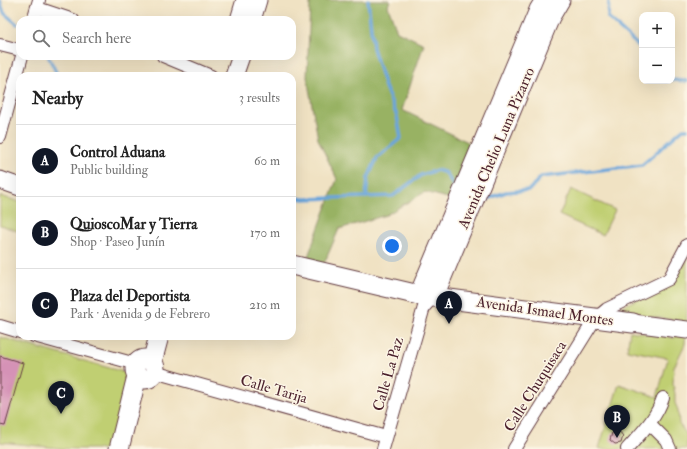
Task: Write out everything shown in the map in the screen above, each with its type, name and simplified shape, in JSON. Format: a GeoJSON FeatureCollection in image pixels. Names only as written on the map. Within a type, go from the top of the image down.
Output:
{"type":"FeatureCollection","features":[{"type":"Feature","properties":{"kind":"main road","name":"Avenida Chelio Luna Pizarro"},"geometry":{"type":"LineString","coordinates":[[426,300],[539,10],[545,0]]}},
{"type":"Feature","properties":{"kind":"main road","name":"Avenida Chelio Luna Pizarro"},"geometry":{"type":"LineString","coordinates":[[426,300],[550,17],[560,0]]}},
{"type":"Feature","properties":{"kind":"main road","name":"Avenida Ismael Montes"},"geometry":{"type":"LineString","coordinates":[[296,266],[426,300],[633,323]]}},
{"type":"Feature","properties":{"kind":"main road"},"geometry":{"type":"LineString","coordinates":[[130,449],[144,369],[147,340]]}},
{"type":"Feature","properties":{"kind":"main road"},"geometry":{"type":"LineString","coordinates":[[119,449],[144,369],[157,340]]}},
{"type":"Feature","properties":{"kind":"street"},"geometry":{"type":"LineString","coordinates":[[240,16],[245,0]]}},
{"type":"Feature","properties":{"kind":"street"},"geometry":{"type":"LineString","coordinates":[[253,16],[258,0]]}},
{"type":"Feature","properties":{"kind":"street"},"geometry":{"type":"LineString","coordinates":[[34,16],[38,4],[64,16]]}},
{"type":"Feature","properties":{"kind":"street"},"geometry":{"type":"LineString","coordinates":[[0,45],[16,49]]}},
{"type":"Feature","properties":{"kind":"street"},"geometry":{"type":"LineString","coordinates":[[18,72],[21,60]]}},
{"type":"Feature","properties":{"kind":"street"},"geometry":{"type":"LineString","coordinates":[[173,60],[201,72]]}},
{"type":"Feature","properties":{"kind":"street"},"geometry":{"type":"LineString","coordinates":[[223,72],[227,60]]}},
{"type":"Feature","properties":{"kind":"street"},"geometry":{"type":"LineString","coordinates":[[235,72],[240,60]]}},
{"type":"Feature","properties":{"kind":"street"},"geometry":{"type":"LineString","coordinates":[[0,137],[16,78]]}},
{"type":"Feature","properties":{"kind":"street"},"geometry":{"type":"LineString","coordinates":[[0,180],[16,186]]}},
{"type":"Feature","properties":{"kind":"street","name":"Calle Chuquisaca"},"geometry":{"type":"LineString","coordinates":[[514,449],[596,319],[607,309],[669,279],[687,245]]}},
{"type":"Feature","properties":{"kind":"street","name":"Calle La Paz"},"geometry":{"type":"LineString","coordinates":[[383,449],[426,300]]}},
{"type":"Feature","properties":{"kind":"street"},"geometry":{"type":"LineString","coordinates":[[633,323],[687,330]]}},
{"type":"Feature","properties":{"kind":"street"},"geometry":{"type":"LineString","coordinates":[[0,326],[16,331]]}},
{"type":"Feature","properties":{"kind":"street","name":"Calle Tarija"},"geometry":{"type":"LineString","coordinates":[[47,340],[144,369],[386,437]]}},
{"type":"Feature","properties":{"kind":"street"},"geometry":{"type":"LineString","coordinates":[[627,449],[650,424],[659,410],[663,398]]}},
{"type":"Feature","properties":{"kind":"street"},"geometry":{"type":"LineString","coordinates":[[650,424],[666,440],[670,449]]}},
{"type":"Feature","properties":{"kind":"green space"},"geometry":{"type":"Polygon","coordinates":[[[311,0],[390,0],[388,6],[397,31],[424,44],[402,110],[474,145],[451,199],[425,192],[386,215],[339,229],[323,266],[307,259],[337,179],[318,139],[307,77],[311,0]]]}},
{"type":"Feature","properties":{"kind":"green space"},"geometry":{"type":"Polygon","coordinates":[[[571,189],[615,210],[603,235],[559,215],[571,189]]]}},
{"type":"Feature","properties":{"kind":"green space"},"geometry":{"type":"Polygon","coordinates":[[[0,196],[16,201],[16,231],[0,225],[0,196]]]}},
{"type":"Feature","properties":{"kind":"green space"},"geometry":{"type":"Polygon","coordinates":[[[687,257],[687,311],[685,344],[674,367],[673,384],[679,424],[687,435],[687,449],[601,449],[599,448],[619,384],[657,397],[668,358],[627,350],[630,331],[675,338],[677,320],[610,312],[671,283],[678,275],[687,257]]]}},
{"type":"Feature","properties":{"kind":"green space"},"geometry":{"type":"Polygon","coordinates":[[[0,337],[127,373],[129,385],[113,449],[68,449],[0,442],[0,337]]]}},
{"type":"Feature","properties":{"kind":"building"},"geometry":{"type":"Polygon","coordinates":[[[0,356],[23,363],[5,426],[0,425],[0,356]]]}},
{"type":"Feature","properties":{"kind":"building"},"geometry":{"type":"Polygon","coordinates":[[[619,431],[623,436],[621,443],[615,444],[610,440],[612,433],[619,431]]]}},
{"type":"Feature","properties":{"kind":"waterway"},"geometry":{"type":"LineString","coordinates":[[366,197],[368,178],[377,158],[401,138],[397,116],[385,87],[373,48],[368,0]]}},
{"type":"Feature","properties":{"kind":"waterway"},"geometry":{"type":"LineString","coordinates":[[609,0],[608,18],[641,48]]}},
{"type":"Feature","properties":{"kind":"waterway"},"geometry":{"type":"LineString","coordinates":[[0,1],[4,13],[16,23]]}},
{"type":"Feature","properties":{"kind":"waterway"},"geometry":{"type":"LineString","coordinates":[[50,60],[56,72]]}},
{"type":"Feature","properties":{"kind":"waterway"},"geometry":{"type":"LineString","coordinates":[[675,80],[687,81]]}},
{"type":"Feature","properties":{"kind":"waterway"},"geometry":{"type":"LineString","coordinates":[[484,200],[506,192],[529,190],[541,177],[642,165],[683,129],[687,129]]}},
{"type":"Feature","properties":{"kind":"waterway"},"geometry":{"type":"LineString","coordinates":[[296,198],[304,199],[393,196],[421,175],[437,170],[446,173],[454,187]]}},
{"type":"Feature","properties":{"kind":"place","name":"Control Aduana"},"geometry":{"type":"Point","coordinates":[449,324]}},
{"type":"Feature","properties":{"kind":"place","name":"Plaza del Deportista"},"geometry":{"type":"Point","coordinates":[61,414]}},
{"type":"Feature","properties":{"kind":"place","name":"QuioscoMar y Tierra"},"geometry":{"type":"Point","coordinates":[617,438]}}]}
